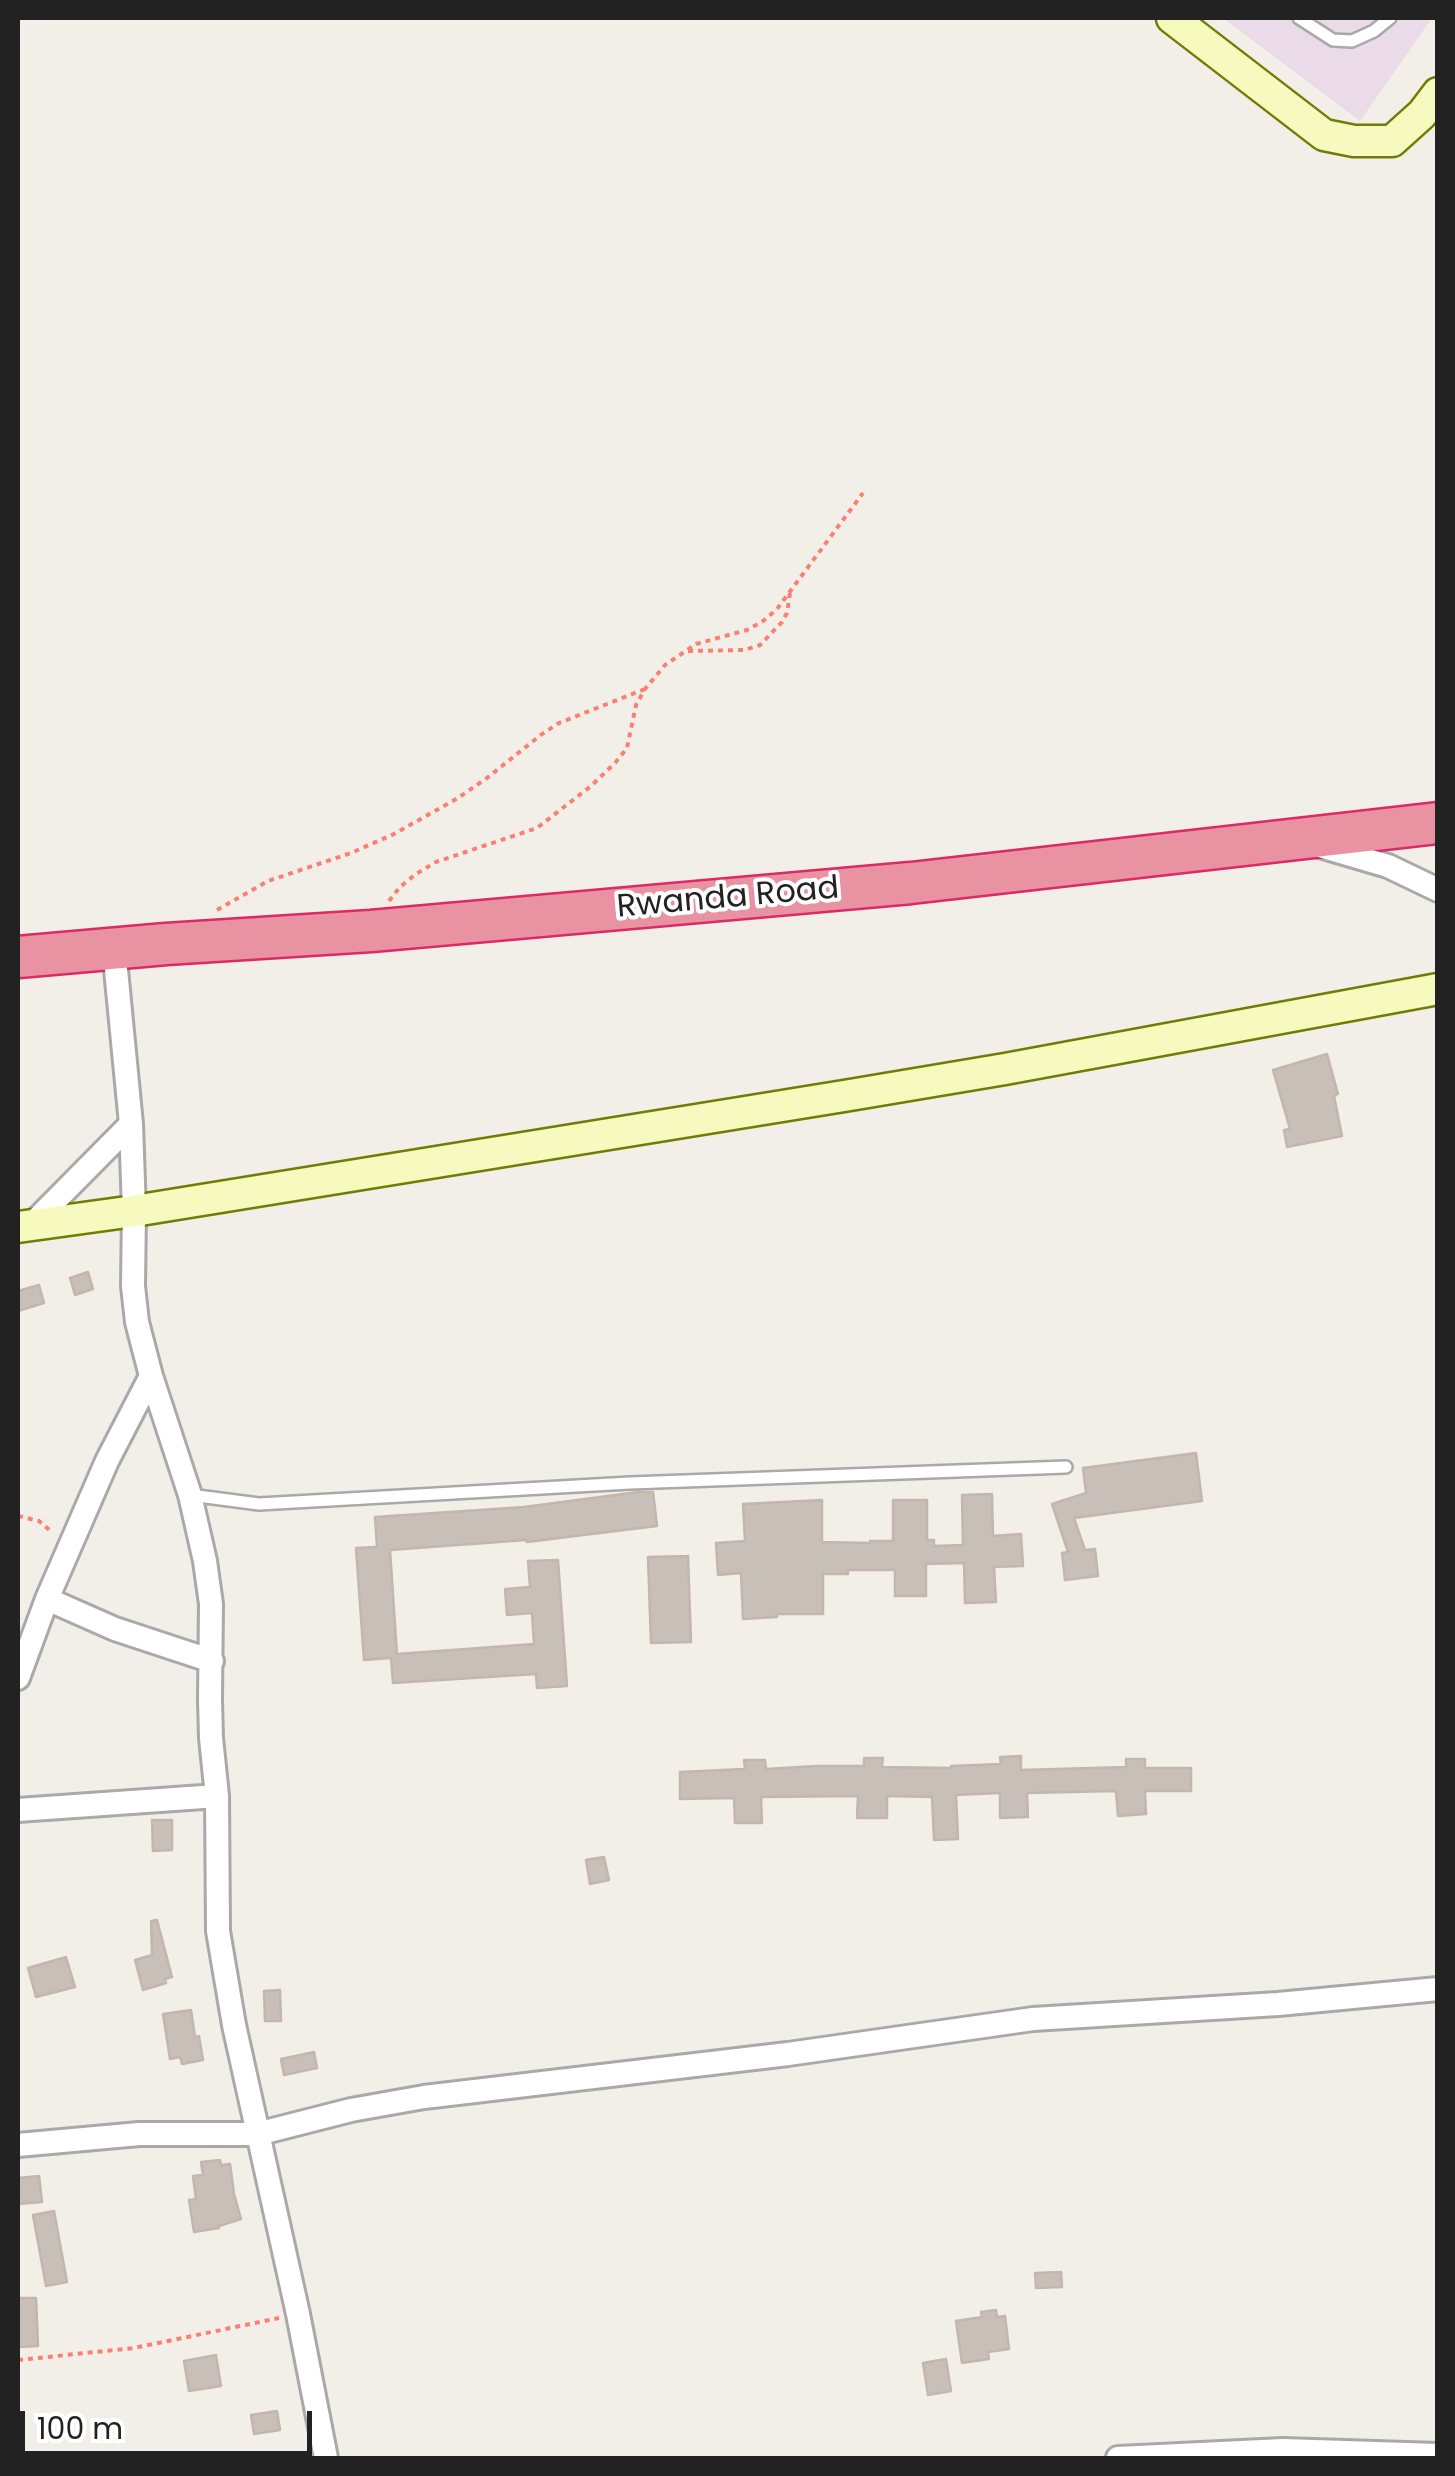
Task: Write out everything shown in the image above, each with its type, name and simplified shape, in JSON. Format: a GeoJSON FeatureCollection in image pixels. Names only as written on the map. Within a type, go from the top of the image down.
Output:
{"type":"FeatureCollection","features":[{"type":"Feature","properties":{"kind":"highway","name":"Rwanda Road"},"geometry":{"type":"LineString","coordinates":[[18,958],[372,931],[910,882],[1438,823]]}},
{"type":"Feature","properties":{"kind":"street"},"geometry":{"type":"LineString","coordinates":[[1172,18],[1324,135],[1354,141],[1392,141],[1438,94]]}},
{"type":"Feature","properties":{"kind":"street"},"geometry":{"type":"LineString","coordinates":[[1294,838],[1388,866],[1438,890]]}},
{"type":"Feature","properties":{"kind":"street"},"geometry":{"type":"LineString","coordinates":[[114,949],[131,1124],[137,1322],[190,1495],[206,1561],[211,1604],[218,1931],[326,2458]]}},
{"type":"Feature","properties":{"kind":"street"},"geometry":{"type":"LineString","coordinates":[[25,1226],[1005,1069],[1438,989]]}},
{"type":"Feature","properties":{"kind":"street"},"geometry":{"type":"LineString","coordinates":[[25,1226],[131,1124]]}},
{"type":"Feature","properties":{"kind":"street"},"geometry":{"type":"LineString","coordinates":[[18,1678],[106,1461],[151,1376]]}},
{"type":"Feature","properties":{"kind":"street"},"geometry":{"type":"LineString","coordinates":[[47,1599],[114,1629],[212,1661]]}},
{"type":"Feature","properties":{"kind":"street"},"geometry":{"type":"LineString","coordinates":[[18,1810],[217,1796]]}},
{"type":"Feature","properties":{"kind":"street"},"geometry":{"type":"LineString","coordinates":[[18,2145],[138,2134],[257,2134],[350,2110],[424,2097],[788,2054],[1033,2019],[1438,1989]]}},
{"type":"Feature","properties":{"kind":"street"},"geometry":{"type":"LineString","coordinates":[[1118,2458],[1283,2450],[1438,2454]]}},
{"type":"Feature","properties":{"kind":"lane"},"geometry":{"type":"LineString","coordinates":[[1299,18],[1333,40],[1352,41],[1390,18]]}},
{"type":"Feature","properties":{"kind":"lane"},"geometry":{"type":"LineString","coordinates":[[190,1495],[259,1504],[630,1483],[1066,1467]]}},
{"type":"Feature","properties":{"kind":"path"},"geometry":{"type":"LineString","coordinates":[[372,931],[393,895],[416,874],[436,862],[537,828],[591,786],[627,748],[636,704],[665,665],[708,639],[746,630],[777,609],[863,493]]}},
{"type":"Feature","properties":{"kind":"path"},"geometry":{"type":"LineString","coordinates":[[682,652],[744,650],[760,645],[782,622],[790,594]]}},
{"type":"Feature","properties":{"kind":"path"},"geometry":{"type":"LineString","coordinates":[[212,914],[268,881],[394,834],[472,788],[559,724],[645,689]]}},
{"type":"Feature","properties":{"kind":"path"},"geometry":{"type":"LineString","coordinates":[[18,1516],[39,1521],[69,1546]]}},
{"type":"Feature","properties":{"kind":"path"},"geometry":{"type":"LineString","coordinates":[[18,2360],[134,2348],[298,2314]]}},
{"type":"Feature","properties":{"kind":"shaded area"},"geometry":{"type":"Polygon","coordinates":[[[1223,18],[1432,18],[1360,121],[1223,18]]]}},
{"type":"Feature","properties":{"kind":"building"},"geometry":{"type":"Polygon","coordinates":[[[1327,1054],[1338,1094],[1334,1096],[1342,1136],[1287,1147],[1284,1130],[1290,1129],[1273,1070],[1327,1054]]]}},
{"type":"Feature","properties":{"kind":"building"},"geometry":{"type":"Polygon","coordinates":[[[88,1272],[93,1289],[75,1295],[70,1278],[88,1272]]]}},
{"type":"Feature","properties":{"kind":"building"},"geometry":{"type":"Polygon","coordinates":[[[39,1285],[44,1303],[18,1311],[18,1291],[39,1285]]]}},
{"type":"Feature","properties":{"kind":"building"},"geometry":{"type":"Polygon","coordinates":[[[1196,1453],[1202,1501],[1074,1518],[1085,1550],[1095,1549],[1098,1576],[1065,1580],[1062,1553],[1068,1552],[1052,1504],[1086,1493],[1083,1468],[1196,1453]]]}},
{"type":"Feature","properties":{"kind":"building"},"geometry":{"type":"Polygon","coordinates":[[[653,1492],[657,1526],[527,1542],[390,1550],[397,1654],[534,1644],[532,1613],[507,1615],[505,1589],[530,1587],[528,1561],[558,1560],[567,1686],[537,1688],[536,1674],[393,1683],[391,1658],[364,1660],[356,1548],[377,1547],[375,1517],[524,1507],[653,1492]]]}},
{"type":"Feature","properties":{"kind":"building"},"geometry":{"type":"Polygon","coordinates":[[[992,1494],[993,1536],[1021,1534],[1023,1566],[994,1567],[996,1602],[965,1603],[964,1563],[926,1564],[926,1596],[895,1596],[895,1570],[848,1570],[848,1574],[823,1574],[823,1614],[743,1619],[741,1573],[718,1575],[716,1543],[745,1541],[743,1504],[822,1500],[822,1542],[870,1543],[893,1541],[893,1500],[927,1500],[927,1540],[934,1540],[934,1546],[963,1545],[962,1495],[992,1494]]]}},
{"type":"Feature","properties":{"kind":"building"},"geometry":{"type":"Polygon","coordinates":[[[688,1556],[691,1642],[651,1643],[648,1557],[688,1556]]]}},
{"type":"Feature","properties":{"kind":"building"},"geometry":{"type":"Polygon","coordinates":[[[1021,1756],[1021,1770],[1126,1767],[1126,1759],[1145,1759],[1145,1768],[1191,1768],[1191,1791],[1145,1791],[1146,1814],[1118,1816],[1116,1791],[1027,1793],[1028,1817],[1000,1818],[1000,1793],[956,1795],[958,1839],[934,1840],[932,1797],[887,1796],[887,1818],[857,1818],[858,1796],[761,1797],[762,1823],[735,1823],[734,1798],[680,1799],[680,1772],[745,1769],[744,1760],[765,1760],[766,1769],[864,1766],[864,1758],[883,1758],[882,1767],[951,1768],[1001,1764],[1000,1757],[1021,1756]]]}},
{"type":"Feature","properties":{"kind":"building"},"geometry":{"type":"Polygon","coordinates":[[[152,1820],[172,1820],[172,1850],[153,1851],[152,1820]]]}},
{"type":"Feature","properties":{"kind":"building"},"geometry":{"type":"Polygon","coordinates":[[[604,1857],[609,1880],[590,1884],[586,1860],[604,1857]]]}},
{"type":"Feature","properties":{"kind":"building"},"geometry":{"type":"Polygon","coordinates":[[[157,1920],[172,1977],[165,1979],[166,1983],[143,1990],[135,1960],[152,1955],[151,1921],[157,1920]]]}},
{"type":"Feature","properties":{"kind":"building"},"geometry":{"type":"Polygon","coordinates":[[[66,1957],[75,1987],[36,1997],[28,1968],[66,1957]]]}},
{"type":"Feature","properties":{"kind":"building"},"geometry":{"type":"Polygon","coordinates":[[[280,1990],[281,2021],[265,2021],[264,1991],[280,1990]]]}},
{"type":"Feature","properties":{"kind":"building"},"geometry":{"type":"Polygon","coordinates":[[[191,2010],[203,2060],[182,2064],[180,2057],[170,2059],[163,2014],[191,2010]]]}},
{"type":"Feature","properties":{"kind":"building"},"geometry":{"type":"Polygon","coordinates":[[[314,2052],[317,2068],[284,2075],[281,2059],[314,2052]]]}},
{"type":"Feature","properties":{"kind":"building"},"geometry":{"type":"Polygon","coordinates":[[[220,2160],[221,2165],[230,2164],[241,2219],[194,2232],[189,2200],[196,2199],[193,2176],[203,2175],[201,2162],[220,2160]]]}},
{"type":"Feature","properties":{"kind":"building"},"geometry":{"type":"Polygon","coordinates":[[[39,2176],[42,2202],[18,2204],[18,2178],[39,2176]]]}},
{"type":"Feature","properties":{"kind":"building"},"geometry":{"type":"Polygon","coordinates":[[[54,2211],[67,2282],[46,2286],[33,2215],[54,2211]]]}},
{"type":"Feature","properties":{"kind":"building"},"geometry":{"type":"Polygon","coordinates":[[[1061,2272],[1062,2287],[1036,2288],[1035,2273],[1061,2272]]]}},
{"type":"Feature","properties":{"kind":"building"},"geometry":{"type":"Polygon","coordinates":[[[18,2298],[36,2298],[38,2346],[18,2347],[18,2298]]]}},
{"type":"Feature","properties":{"kind":"building"},"geometry":{"type":"Polygon","coordinates":[[[996,2310],[997,2317],[1005,2316],[1009,2349],[988,2352],[989,2359],[962,2363],[956,2321],[982,2317],[981,2312],[996,2310]]]}},
{"type":"Feature","properties":{"kind":"building"},"geometry":{"type":"Polygon","coordinates":[[[216,2355],[221,2386],[189,2391],[184,2361],[216,2355]]]}},
{"type":"Feature","properties":{"kind":"building"},"geometry":{"type":"Polygon","coordinates":[[[946,2359],[951,2391],[928,2395],[923,2363],[946,2359]]]}},
{"type":"Feature","properties":{"kind":"building"},"geometry":{"type":"Polygon","coordinates":[[[277,2411],[280,2430],[254,2434],[251,2415],[277,2411]]]}}]}
